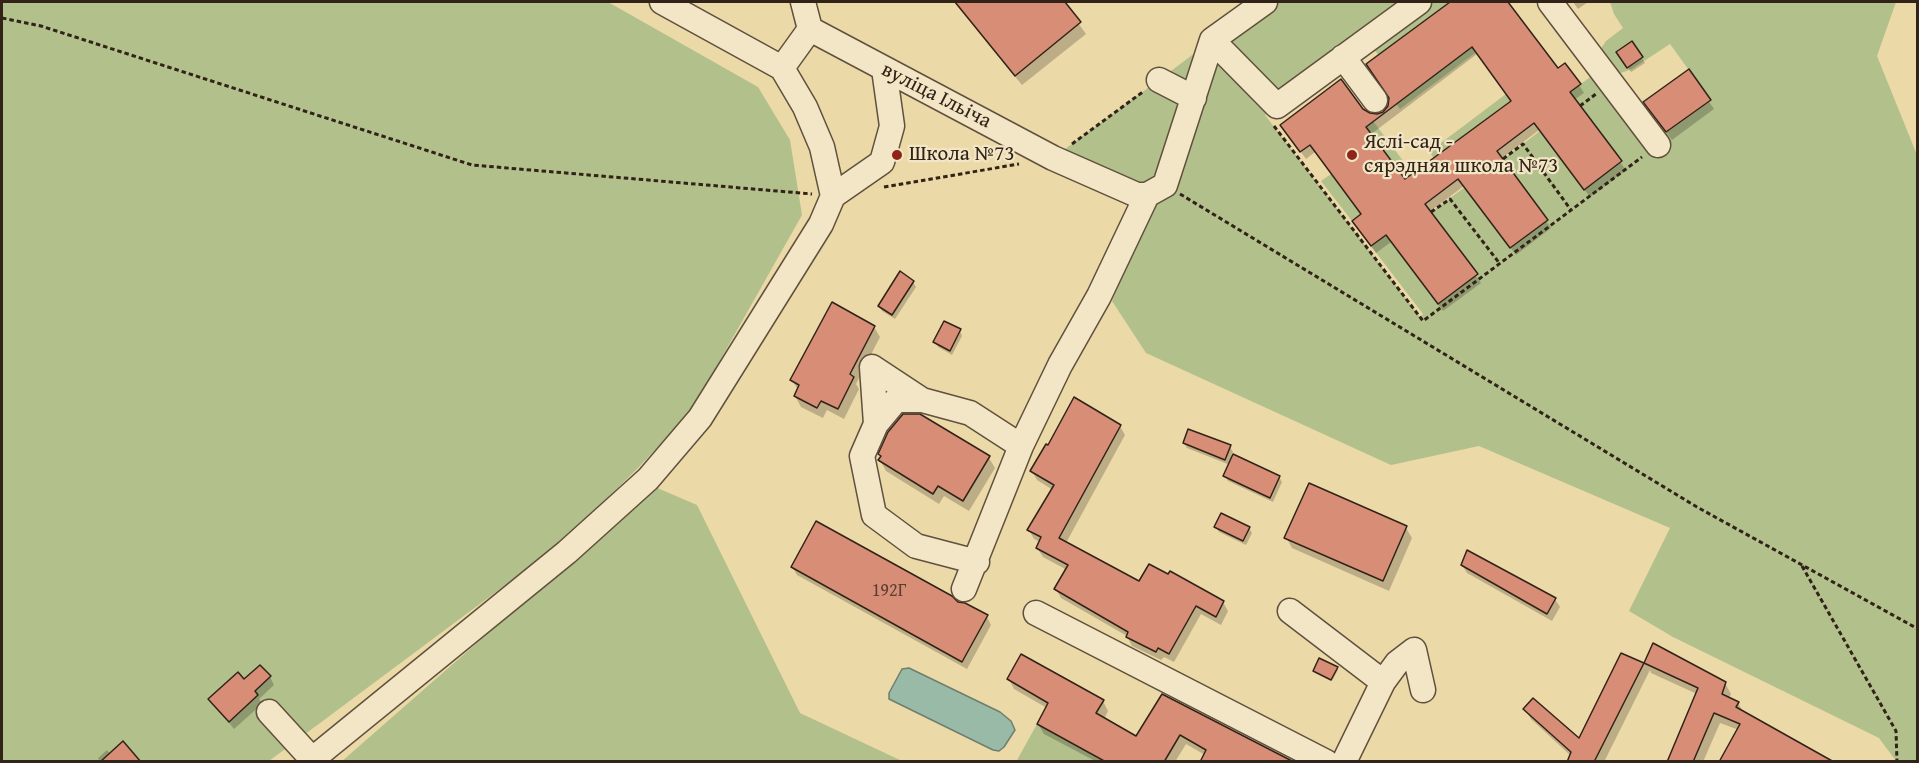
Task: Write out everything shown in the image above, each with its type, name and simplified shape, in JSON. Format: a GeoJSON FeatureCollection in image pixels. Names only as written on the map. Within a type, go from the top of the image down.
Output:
{"type":"FeatureCollection","features":[{"type":"Feature","properties":{"kind":"street"},"geometry":{"type":"LineString","coordinates":[[662,2],[782,68],[805,107],[818,137],[833,196]]}},
{"type":"Feature","properties":{"kind":"street"},"geometry":{"type":"LineString","coordinates":[[782,68],[810,29],[803,2]]}},
{"type":"Feature","properties":{"kind":"street"},"geometry":{"type":"LineString","coordinates":[[964,590],[1021,446],[1060,365],[1156,190],[1194,98],[1212,40],[1264,2]]}},
{"type":"Feature","properties":{"kind":"street"},"geometry":{"type":"LineString","coordinates":[[1212,40],[1277,106],[1419,2]]}},
{"type":"Feature","properties":{"kind":"street"},"geometry":{"type":"LineString","coordinates":[[1550,2],[1658,145]]}},
{"type":"Feature","properties":{"kind":"street","name":"вуліца Ільіча"},"geometry":{"type":"LineString","coordinates":[[810,29],[1053,158],[1137,195],[1156,190]]}},
{"type":"Feature","properties":{"kind":"street"},"geometry":{"type":"LineString","coordinates":[[1343,57],[1375,100]]}},
{"type":"Feature","properties":{"kind":"street"},"geometry":{"type":"LineString","coordinates":[[269,712],[311,760],[567,552],[648,479],[700,418],[821,224],[833,196],[882,162],[892,126],[884,69]]}},
{"type":"Feature","properties":{"kind":"street"},"geometry":{"type":"LineString","coordinates":[[1159,80],[1194,98]]}},
{"type":"Feature","properties":{"kind":"street"},"geometry":{"type":"LineString","coordinates":[[876,424],[872,367],[922,400]]}},
{"type":"Feature","properties":{"kind":"street"},"geometry":{"type":"LineString","coordinates":[[976,562],[916,546],[874,515],[862,456],[876,424],[896,400],[922,400],[970,413],[1021,446]]}},
{"type":"Feature","properties":{"kind":"street"},"geometry":{"type":"LineString","coordinates":[[1290,611],[1383,682]]}},
{"type":"Feature","properties":{"kind":"street"},"geometry":{"type":"LineString","coordinates":[[1036,613],[1341,761],[1383,682],[1397,663],[1414,650],[1423,690]]}},
{"type":"Feature","properties":{"kind":"path"},"geometry":{"type":"LineString","coordinates":[[2,18],[41,26],[472,165],[833,196]]}},
{"type":"Feature","properties":{"kind":"path"},"geometry":{"type":"LineString","coordinates":[[1277,106],[1265,115],[1423,321],[1658,145]]}},
{"type":"Feature","properties":{"kind":"path"},"geometry":{"type":"LineString","coordinates":[[1503,159],[1523,144],[1571,210]]}},
{"type":"Feature","properties":{"kind":"path"},"geometry":{"type":"LineString","coordinates":[[1156,190],[1697,507],[1917,629]]}},
{"type":"Feature","properties":{"kind":"path"},"geometry":{"type":"LineString","coordinates":[[1431,212],[1450,199],[1500,264]]}},
{"type":"Feature","properties":{"kind":"path"},"geometry":{"type":"LineString","coordinates":[[1802,566],[1896,731],[1897,762]]}},
{"type":"Feature","properties":{"kind":"green space"},"geometry":{"type":"Polygon","coordinates":[[[2,2],[608,2],[758,87],[790,140],[802,215],[692,410],[637,469],[559,545],[269,761],[2,761],[2,2]]]}},
{"type":"Feature","properties":{"kind":"green space"},"geometry":{"type":"Polygon","coordinates":[[[1265,2],[1419,2],[1283,101],[1221,34],[1265,2]]]}},
{"type":"Feature","properties":{"kind":"green space"},"geometry":{"type":"Polygon","coordinates":[[[1428,2],[1450,2],[1378,55],[1371,44],[1428,2]]]}},
{"type":"Feature","properties":{"kind":"green space"},"geometry":{"type":"Polygon","coordinates":[[[1610,2],[1896,2],[1877,56],[1917,155],[1917,761],[1896,761],[1879,738],[1673,637],[1629,611],[1670,528],[1479,446],[1391,465],[1146,353],[1112,301],[1150,199],[1219,46],[1277,106],[1265,115],[1420,317],[1423,314],[1371,246],[1386,235],[1438,304],[1478,274],[1431,212],[1465,187],[1510,248],[1548,219],[1503,159],[1540,131],[1584,190],[1622,162],[1570,92],[1601,69],[1663,135],[1711,101],[1670,44],[1632,69],[1621,73],[1607,67],[1600,50],[1606,41],[1623,28],[1610,2]]]}},
{"type":"Feature","properties":{"kind":"green space"},"geometry":{"type":"Polygon","coordinates":[[[1212,40],[1192,89],[1159,80],[1212,40]]]}},
{"type":"Feature","properties":{"kind":"green space"},"geometry":{"type":"Polygon","coordinates":[[[1472,47],[1475,53],[1400,109],[1396,104],[1472,47]]]}},
{"type":"Feature","properties":{"kind":"green space"},"geometry":{"type":"Polygon","coordinates":[[[1152,85],[1191,105],[1147,195],[1053,158],[1152,85]]]}},
{"type":"Feature","properties":{"kind":"green space"},"geometry":{"type":"Polygon","coordinates":[[[1506,94],[1511,100],[1434,158],[1429,152],[1506,94]]]}},
{"type":"Feature","properties":{"kind":"green space"},"geometry":{"type":"Polygon","coordinates":[[[1373,121],[1413,174],[1405,179],[1366,126],[1373,121]]]}},
{"type":"Feature","properties":{"kind":"green space"},"geometry":{"type":"Polygon","coordinates":[[[1331,174],[1361,214],[1352,221],[1321,181],[1331,174]]]}},
{"type":"Feature","properties":{"kind":"green space"},"geometry":{"type":"Polygon","coordinates":[[[655,487],[697,505],[800,713],[902,761],[341,762],[655,487]]]}},
{"type":"Feature","properties":{"kind":"green space"},"geometry":{"type":"Polygon","coordinates":[[[1037,724],[1102,761],[1016,762],[1037,724]]]}},
{"type":"Feature","properties":{"kind":"shaded area"},"geometry":{"type":"Polygon","coordinates":[[[909,668],[1000,712],[1011,721],[1015,730],[1004,747],[999,751],[993,750],[889,699],[889,693],[902,669],[909,668]]]}},
{"type":"Feature","properties":{"kind":"building"},"geometry":{"type":"Polygon","coordinates":[[[955,2],[1065,2],[1081,22],[1015,76],[955,2]]]}},
{"type":"Feature","properties":{"kind":"building","name":"Яслі-сад - сярэдняя школа №73"},"geometry":{"type":"Polygon","coordinates":[[[1450,2],[1508,2],[1558,68],[1565,63],[1581,84],[1570,92],[1622,161],[1584,190],[1534,123],[1497,151],[1548,220],[1510,248],[1458,179],[1425,204],[1478,274],[1438,304],[1386,235],[1371,246],[1352,221],[1361,214],[1310,145],[1300,152],[1280,125],[1341,79],[1363,109],[1370,113],[1383,112],[1388,106],[1389,98],[1366,64],[1450,2]],[[1472,47],[1366,127],[1405,179],[1511,101],[1472,47]]]}},
{"type":"Feature","properties":{"kind":"building"},"geometry":{"type":"Polygon","coordinates":[[[1632,41],[1643,57],[1627,68],[1616,52],[1632,41]]]}},
{"type":"Feature","properties":{"kind":"building"},"geometry":{"type":"Polygon","coordinates":[[[1689,69],[1711,100],[1666,132],[1643,102],[1689,69]]]}},
{"type":"Feature","properties":{"kind":"building"},"geometry":{"type":"Polygon","coordinates":[[[900,271],[914,281],[892,315],[878,306],[900,271]]]}},
{"type":"Feature","properties":{"kind":"building"},"geometry":{"type":"Polygon","coordinates":[[[832,302],[875,326],[850,374],[854,377],[838,409],[821,401],[817,408],[794,396],[799,385],[790,380],[832,302]]]}},
{"type":"Feature","properties":{"kind":"building"},"geometry":{"type":"Polygon","coordinates":[[[944,321],[961,329],[950,351],[933,342],[944,321]]]}},
{"type":"Feature","properties":{"kind":"building"},"geometry":{"type":"Polygon","coordinates":[[[1074,397],[1121,425],[1059,538],[1139,581],[1149,564],[1168,574],[1170,571],[1224,601],[1216,617],[1196,606],[1169,654],[1158,648],[1156,652],[1126,637],[1128,632],[1054,589],[1068,565],[1036,548],[1041,537],[1027,530],[1054,485],[1030,471],[1046,444],[1048,445],[1074,397]]]}},
{"type":"Feature","properties":{"kind":"building"},"geometry":{"type":"Polygon","coordinates":[[[903,414],[920,414],[990,456],[963,501],[938,486],[933,494],[878,460],[881,456],[878,454],[888,432],[903,414]]]}},
{"type":"Feature","properties":{"kind":"building"},"geometry":{"type":"Polygon","coordinates":[[[1188,429],[1231,445],[1225,460],[1183,443],[1188,429]]]}},
{"type":"Feature","properties":{"kind":"building"},"geometry":{"type":"Polygon","coordinates":[[[1233,454],[1280,476],[1270,498],[1223,476],[1233,454]]]}},
{"type":"Feature","properties":{"kind":"building"},"geometry":{"type":"Polygon","coordinates":[[[1309,483],[1407,526],[1383,581],[1284,538],[1309,483]]]}},
{"type":"Feature","properties":{"kind":"building"},"geometry":{"type":"Polygon","coordinates":[[[1221,513],[1250,527],[1243,541],[1214,527],[1221,513]]]}},
{"type":"Feature","properties":{"kind":"building"},"geometry":{"type":"Polygon","coordinates":[[[816,521],[952,596],[958,602],[965,603],[988,615],[962,662],[791,567],[816,521]]]}},
{"type":"Feature","properties":{"kind":"building"},"geometry":{"type":"Polygon","coordinates":[[[1467,550],[1556,598],[1547,614],[1461,565],[1467,550]]]}},
{"type":"Feature","properties":{"kind":"building"},"geometry":{"type":"Polygon","coordinates":[[[1653,643],[1726,682],[1722,694],[1739,702],[1736,707],[1834,762],[1719,762],[1740,724],[1714,713],[1693,762],[1667,762],[1698,688],[1644,663],[1653,643]]]}},
{"type":"Feature","properties":{"kind":"building"},"geometry":{"type":"Polygon","coordinates":[[[1621,653],[1644,663],[1594,762],[1567,762],[1571,752],[1523,709],[1533,698],[1579,738],[1621,653]]]}},
{"type":"Feature","properties":{"kind":"building"},"geometry":{"type":"Polygon","coordinates":[[[1021,654],[1104,700],[1096,713],[1136,736],[1162,694],[1294,762],[1200,762],[1206,750],[1180,735],[1164,762],[1106,762],[1037,724],[1048,703],[1007,679],[1021,654]]]}},
{"type":"Feature","properties":{"kind":"building"},"geometry":{"type":"Polygon","coordinates":[[[1319,658],[1338,667],[1331,680],[1313,671],[1319,658]]]}},
{"type":"Feature","properties":{"kind":"building"},"geometry":{"type":"Polygon","coordinates":[[[260,665],[271,676],[255,691],[258,695],[229,722],[208,699],[238,672],[244,679],[260,665]]]}},
{"type":"Feature","properties":{"kind":"building"},"geometry":{"type":"Polygon","coordinates":[[[123,741],[141,762],[100,762],[123,741]]]}},
{"type":"Feature","properties":{"kind":"place","name":"Школа №73"},"geometry":{"type":"Point","coordinates":[897,155]}},
{"type":"Feature","properties":{"kind":"place","name":"Яслі-сад - сярэдняя школа №73"},"geometry":{"type":"Point","coordinates":[1352,155]}}]}
